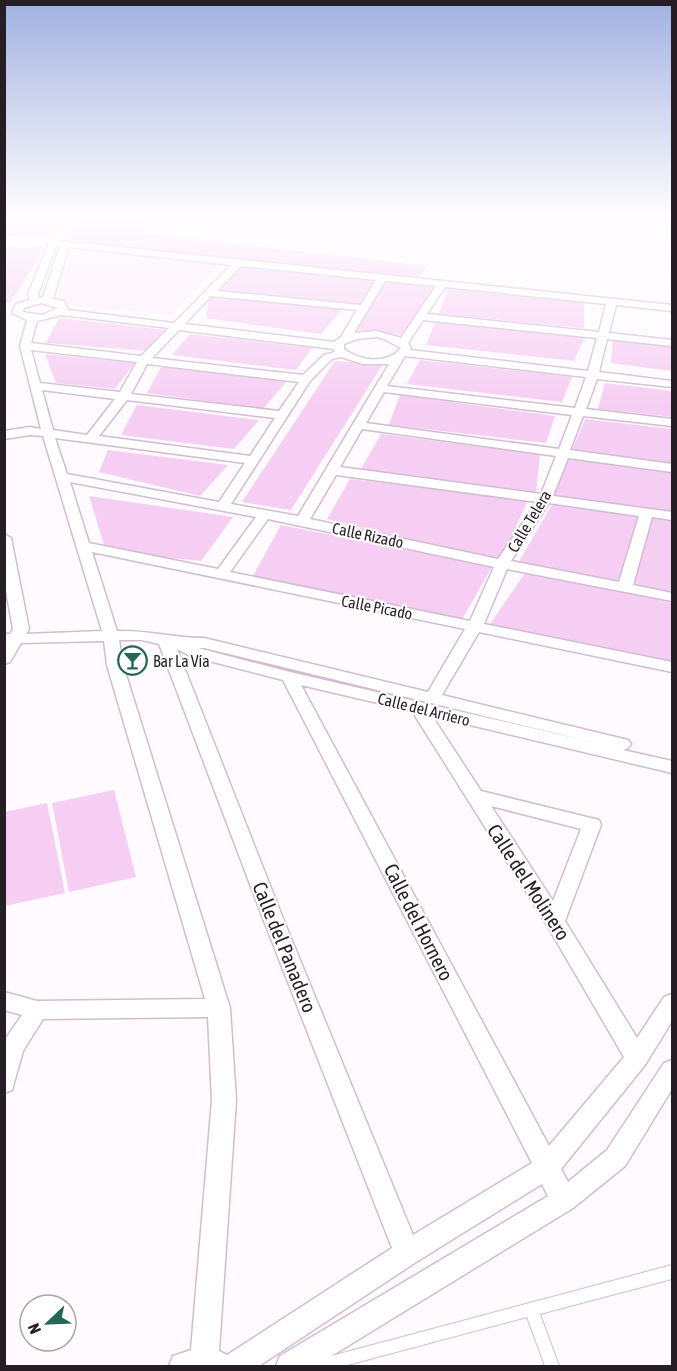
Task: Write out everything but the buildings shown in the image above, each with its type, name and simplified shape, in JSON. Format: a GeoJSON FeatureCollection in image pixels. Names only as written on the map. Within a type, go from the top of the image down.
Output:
{"type":"FeatureCollection","features":[{"type":"Feature","properties":{"kind":"street"},"geometry":{"type":"LineString","coordinates":[[38,281],[29,309],[25,346],[57,468],[62,477],[111,637],[115,665],[219,1008],[224,1100],[203,1365]]}},
{"type":"Feature","properties":{"kind":"street"},"geometry":{"type":"LineString","coordinates":[[47,301],[54,281]]}},
{"type":"Feature","properties":{"kind":"street"},"geometry":{"type":"LineString","coordinates":[[90,439],[123,397],[144,360],[221,281]]}},
{"type":"Feature","properties":{"kind":"street"},"geometry":{"type":"LineString","coordinates":[[341,346],[380,281]]}},
{"type":"Feature","properties":{"kind":"street"},"geometry":{"type":"LineString","coordinates":[[408,281],[612,300],[672,308]]}},
{"type":"Feature","properties":{"kind":"street"},"geometry":{"type":"LineString","coordinates":[[302,521],[330,470],[442,285]]}},
{"type":"Feature","properties":{"kind":"street"},"geometry":{"type":"LineString","coordinates":[[210,293],[363,308]]}},
{"type":"Feature","properties":{"kind":"street","name":"Calle Telera"},"geometry":{"type":"LineString","coordinates":[[425,702],[475,626],[502,564],[546,498],[593,375],[605,336],[612,300]]}},
{"type":"Feature","properties":{"kind":"street"},"geometry":{"type":"LineString","coordinates":[[29,309],[47,301],[64,306],[62,312]]}},
{"type":"Feature","properties":{"kind":"street"},"geometry":{"type":"LineString","coordinates":[[4,309],[29,309],[50,317],[62,312],[178,324],[341,346],[358,360],[370,362],[402,351],[672,384]]}},
{"type":"Feature","properties":{"kind":"street"},"geometry":{"type":"LineString","coordinates":[[422,317],[672,343]]}},
{"type":"Feature","properties":{"kind":"street"},"geometry":{"type":"LineString","coordinates":[[223,506],[306,379],[328,357],[358,335],[387,336],[402,351]]}},
{"type":"Feature","properties":{"kind":"street"},"geometry":{"type":"LineString","coordinates":[[25,346],[306,379]]}},
{"type":"Feature","properties":{"kind":"street"},"geometry":{"type":"LineString","coordinates":[[36,387],[281,415]]}},
{"type":"Feature","properties":{"kind":"street"},"geometry":{"type":"LineString","coordinates":[[379,388],[672,423]]}},
{"type":"Feature","properties":{"kind":"street"},"geometry":{"type":"LineString","coordinates":[[357,425],[672,468]]}},
{"type":"Feature","properties":{"kind":"street"},"geometry":{"type":"LineString","coordinates":[[4,435],[30,431],[254,460]]}},
{"type":"Feature","properties":{"kind":"street"},"geometry":{"type":"LineString","coordinates":[[330,470],[672,516]]}},
{"type":"Feature","properties":{"kind":"street","name":"Calle Rizado"},"geometry":{"type":"LineString","coordinates":[[62,477],[302,521],[502,564],[672,597]]}},
{"type":"Feature","properties":{"kind":"street"},"geometry":{"type":"LineString","coordinates":[[625,587],[647,513]]}},
{"type":"Feature","properties":{"kind":"street"},"geometry":{"type":"LineString","coordinates":[[220,575],[265,514]]}},
{"type":"Feature","properties":{"kind":"street"},"geometry":{"type":"LineString","coordinates":[[4,538],[10,590],[21,629],[10,640],[4,659]]}},
{"type":"Feature","properties":{"kind":"street","name":"Calle Picado"},"geometry":{"type":"LineString","coordinates":[[82,546],[672,667]]}},
{"type":"Feature","properties":{"kind":"street","name":"Calle del Arriero"},"geometry":{"type":"LineString","coordinates":[[10,640],[141,635],[172,642],[204,643],[672,767]]}},
{"type":"Feature","properties":{"kind":"street","name":"Calle del Arriero"},"geometry":{"type":"LineString","coordinates":[[172,642],[196,653],[289,678],[425,702],[672,757]]}},
{"type":"Feature","properties":{"kind":"street","name":"Calle del Panadero"},"geometry":{"type":"LineString","coordinates":[[172,642],[274,921],[407,1254]]}},
{"type":"Feature","properties":{"kind":"street","name":"Calle del Hornero"},"geometry":{"type":"LineString","coordinates":[[289,678],[564,1200]]}},
{"type":"Feature","properties":{"kind":"street","name":"Calle del Molinero"},"geometry":{"type":"LineString","coordinates":[[425,702],[472,795],[555,921],[636,1058]]}},
{"type":"Feature","properties":{"kind":"street"},"geometry":{"type":"LineString","coordinates":[[472,795],[592,825],[555,921]]}},
{"type":"Feature","properties":{"kind":"street"},"geometry":{"type":"LineString","coordinates":[[4,1001],[37,1010],[183,1006],[219,1008]]}},
{"type":"Feature","properties":{"kind":"street"},"geometry":{"type":"LineString","coordinates":[[235,1366],[407,1254],[546,1168],[636,1058],[672,1003]]}},
{"type":"Feature","properties":{"kind":"street"},"geometry":{"type":"LineString","coordinates":[[4,1083],[12,1049],[37,1010]]}},
{"type":"Feature","properties":{"kind":"street"},"geometry":{"type":"LineString","coordinates":[[290,1366],[564,1200],[616,1158],[672,1070]]}},
{"type":"Feature","properties":{"kind":"lane"},"geometry":{"type":"LineString","coordinates":[[320,1366],[672,1272]]}},
{"type":"Feature","properties":{"kind":"lane"},"geometry":{"type":"LineString","coordinates":[[531,1309],[552,1366]]}},
{"type":"Feature","properties":{"kind":"shaded area"},"geometry":{"type":"Polygon","coordinates":[[[5,281],[24,281],[10,303],[5,303],[5,281]]]}},
{"type":"Feature","properties":{"kind":"shaded area"},"geometry":{"type":"Polygon","coordinates":[[[61,281],[205,281],[171,315],[71,305],[56,297],[61,281]]]}},
{"type":"Feature","properties":{"kind":"shaded area"},"geometry":{"type":"Polygon","coordinates":[[[221,281],[381,281],[441,287],[408,336],[350,329],[362,309],[344,307],[321,334],[206,318],[210,293],[221,281]]]}},
{"type":"Feature","properties":{"kind":"shaded area"},"geometry":{"type":"Polygon","coordinates":[[[448,289],[584,303],[584,328],[439,314],[448,289]]]}},
{"type":"Feature","properties":{"kind":"shaded area"},"geometry":{"type":"Polygon","coordinates":[[[59,318],[166,330],[148,351],[46,343],[59,318]]]}},
{"type":"Feature","properties":{"kind":"shaded area"},"geometry":{"type":"Polygon","coordinates":[[[436,321],[585,337],[574,361],[426,345],[436,321]]]}},
{"type":"Feature","properties":{"kind":"shaded area"},"geometry":{"type":"Polygon","coordinates":[[[190,334],[312,348],[296,370],[172,355],[190,334]]]}},
{"type":"Feature","properties":{"kind":"shaded area"},"geometry":{"type":"Polygon","coordinates":[[[613,340],[672,346],[672,371],[611,363],[613,340]]]}},
{"type":"Feature","properties":{"kind":"shaded area"},"geometry":{"type":"Polygon","coordinates":[[[45,354],[135,363],[115,389],[56,383],[45,354]]]}},
{"type":"Feature","properties":{"kind":"shaded area"},"geometry":{"type":"Polygon","coordinates":[[[420,360],[572,377],[562,402],[407,384],[420,360]]]}},
{"type":"Feature","properties":{"kind":"shaded area"},"geometry":{"type":"Polygon","coordinates":[[[335,361],[383,364],[291,510],[242,502],[335,361]]]}},
{"type":"Feature","properties":{"kind":"shaded area"},"geometry":{"type":"Polygon","coordinates":[[[161,367],[287,381],[263,409],[147,393],[161,367]]]}},
{"type":"Feature","properties":{"kind":"shaded area"},"geometry":{"type":"Polygon","coordinates":[[[605,383],[672,391],[672,417],[598,409],[605,383]]]}},
{"type":"Feature","properties":{"kind":"shaded area"},"geometry":{"type":"Polygon","coordinates":[[[400,395],[555,416],[546,443],[389,425],[400,395]]]}},
{"type":"Feature","properties":{"kind":"shaded area"},"geometry":{"type":"Polygon","coordinates":[[[137,405],[259,420],[234,449],[121,435],[137,405]]]}},
{"type":"Feature","properties":{"kind":"shaded area"},"geometry":{"type":"Polygon","coordinates":[[[585,419],[672,429],[672,517],[551,499],[585,419]]]}},
{"type":"Feature","properties":{"kind":"shaded area"},"geometry":{"type":"Polygon","coordinates":[[[381,434],[540,454],[536,493],[360,471],[381,434]]]}},
{"type":"Feature","properties":{"kind":"shaded area"},"geometry":{"type":"Polygon","coordinates":[[[108,450],[228,465],[200,496],[99,472],[108,450]]]}},
{"type":"Feature","properties":{"kind":"shaded area"},"geometry":{"type":"Polygon","coordinates":[[[350,479],[528,500],[500,562],[327,519],[350,479]]]}},
{"type":"Feature","properties":{"kind":"shaded area"},"geometry":{"type":"Polygon","coordinates":[[[89,496],[233,517],[201,561],[106,551],[89,496]]]}},
{"type":"Feature","properties":{"kind":"shaded area"},"geometry":{"type":"Polygon","coordinates":[[[553,503],[672,520],[672,594],[517,565],[553,503]]]}},
{"type":"Feature","properties":{"kind":"shaded area"},"geometry":{"type":"Polygon","coordinates":[[[281,525],[492,567],[461,621],[253,576],[281,525]]]}},
{"type":"Feature","properties":{"kind":"shaded area"},"geometry":{"type":"Polygon","coordinates":[[[527,570],[672,603],[672,664],[489,626],[527,570]]]}},
{"type":"Feature","properties":{"kind":"shaded area"},"geometry":{"type":"Polygon","coordinates":[[[114,790],[136,877],[69,892],[52,803],[114,790]]]}},
{"type":"Feature","properties":{"kind":"shaded area"},"geometry":{"type":"Polygon","coordinates":[[[47,803],[65,893],[5,906],[5,812],[47,803]]]}},
{"type":"Feature","properties":{"kind":"place","name":"Bar La Vía"},"geometry":{"type":"Point","coordinates":[132,661]}}]}
